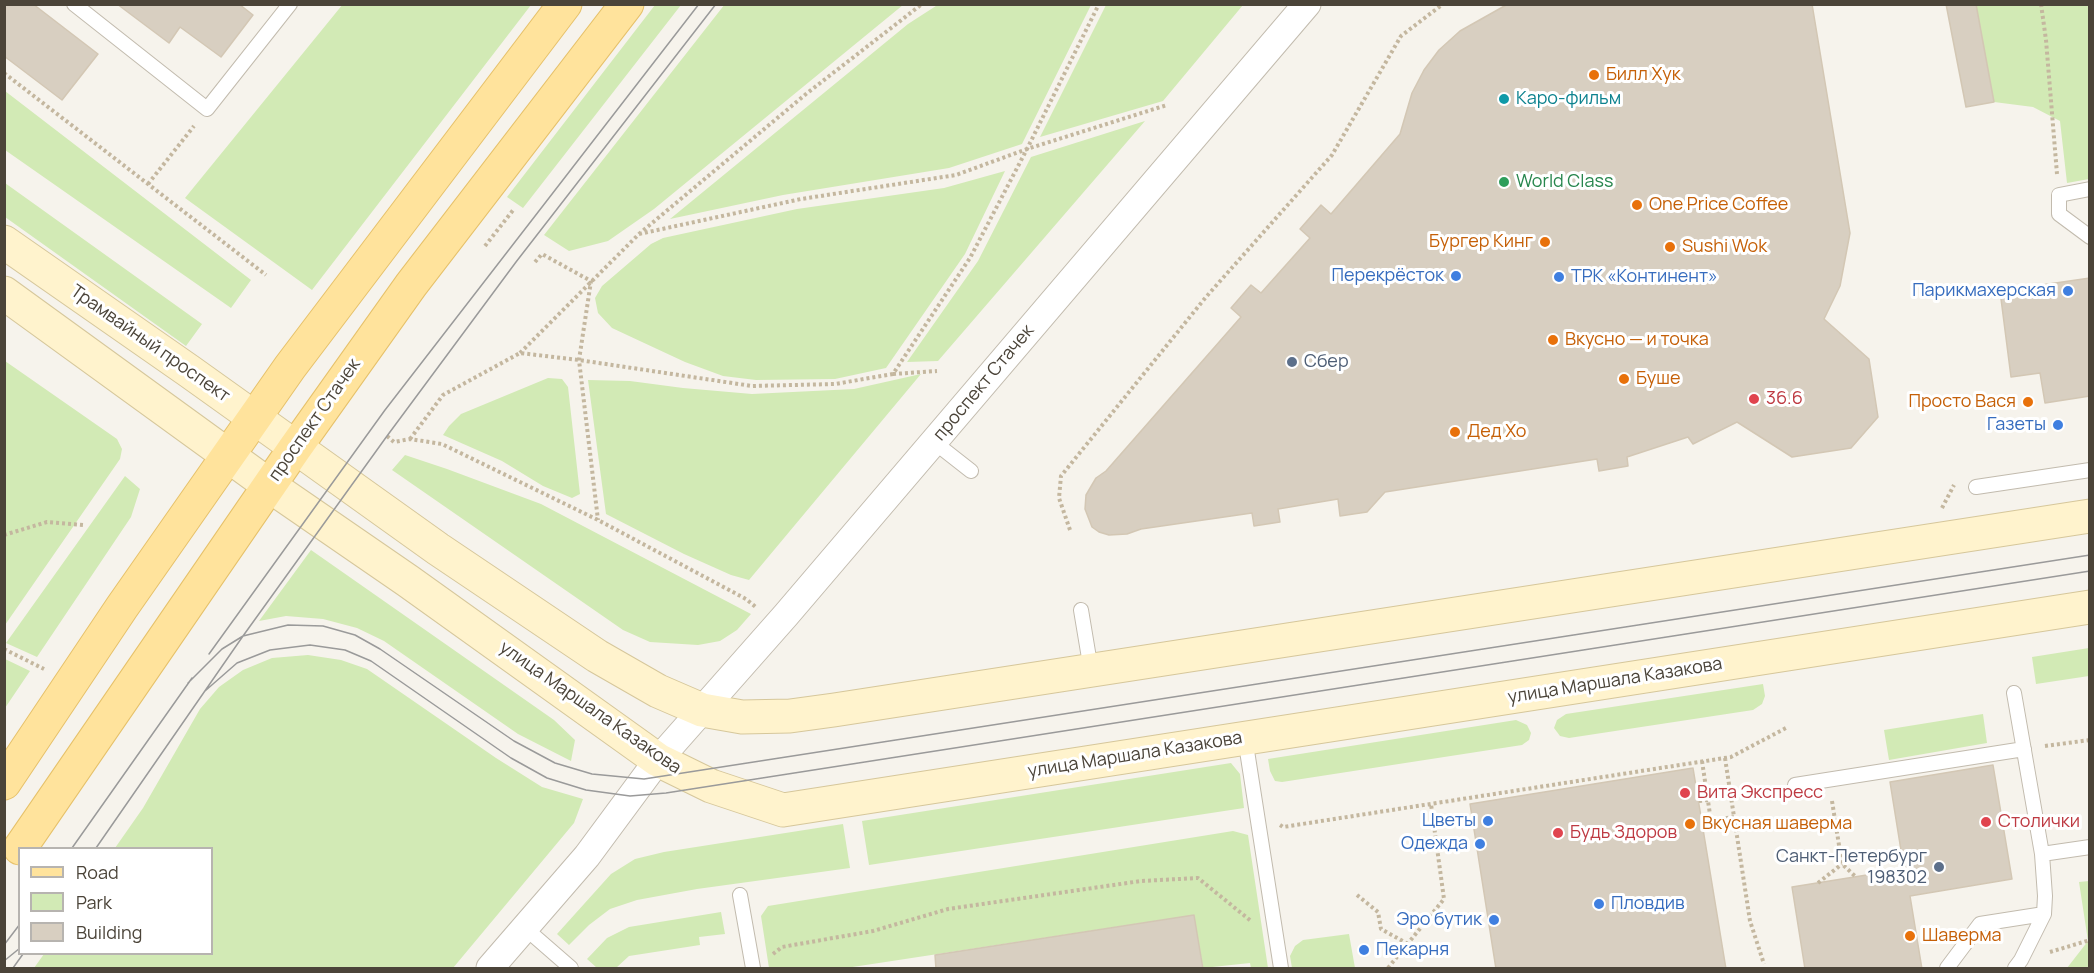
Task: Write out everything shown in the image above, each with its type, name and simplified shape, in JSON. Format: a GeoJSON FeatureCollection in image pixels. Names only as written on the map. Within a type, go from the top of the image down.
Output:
{"type":"FeatureCollection","features":[{"type":"Feature","properties":{"kind":"main road"},"geometry":{"type":"LineString","coordinates":[[4,783],[228,454],[400,220],[566,4]]}},
{"type":"Feature","properties":{"kind":"main road","name":"проспект Стачек"},"geometry":{"type":"LineString","coordinates":[[21,847],[295,448],[411,285],[627,4]]}},
{"type":"Feature","properties":{"kind":"main road","name":"проспект Стачек"},"geometry":{"type":"LineString","coordinates":[[4,871],[18,852]]}},
{"type":"Feature","properties":{"kind":"street","name":"проспект Стачек"},"geometry":{"type":"LineString","coordinates":[[490,969],[586,856],[658,760],[786,615],[1307,4]]}},
{"type":"Feature","properties":{"kind":"street","name":"Трамвайный проспект"},"geometry":{"type":"LineString","coordinates":[[4,242],[295,448]]}},
{"type":"Feature","properties":{"kind":"street"},"geometry":{"type":"LineString","coordinates":[[4,293],[270,486]]}},
{"type":"Feature","properties":{"kind":"street"},"geometry":{"type":"LineString","coordinates":[[295,448],[438,549],[597,656],[657,691],[702,710],[741,717],[790,716],[2090,516]]}},
{"type":"Feature","properties":{"kind":"street","name":"улица Маршала Казакова"},"geometry":{"type":"LineString","coordinates":[[270,486],[408,581],[658,760],[711,786],[783,810],[2090,607]]}},
{"type":"Feature","properties":{"kind":"lane"},"geometry":{"type":"LineString","coordinates":[[74,4],[207,109],[290,4]]}},
{"type":"Feature","properties":{"kind":"lane"},"geometry":{"type":"LineString","coordinates":[[2090,189],[2059,195],[2059,214],[2090,237]]}},
{"type":"Feature","properties":{"kind":"lane"},"geometry":{"type":"LineString","coordinates":[[934,442],[971,471]]}},
{"type":"Feature","properties":{"kind":"lane"},"geometry":{"type":"LineString","coordinates":[[1976,487],[2090,470]]}},
{"type":"Feature","properties":{"kind":"lane"},"geometry":{"type":"LineString","coordinates":[[1081,610],[1091,670]]}},
{"type":"Feature","properties":{"kind":"lane"},"geometry":{"type":"LineString","coordinates":[[2014,693],[2042,854],[2045,896],[2044,914],[2018,964]]}},
{"type":"Feature","properties":{"kind":"lane"},"geometry":{"type":"LineString","coordinates":[[1245,738],[1281,969]]}},
{"type":"Feature","properties":{"kind":"lane"},"geometry":{"type":"LineString","coordinates":[[1795,785],[2024,748]]}},
{"type":"Feature","properties":{"kind":"lane"},"geometry":{"type":"LineString","coordinates":[[2042,854],[2090,847]]}},
{"type":"Feature","properties":{"kind":"lane"},"geometry":{"type":"LineString","coordinates":[[740,895],[753,969]]}},
{"type":"Feature","properties":{"kind":"lane"},"geometry":{"type":"LineString","coordinates":[[1947,969],[1980,924],[2044,914]]}},
{"type":"Feature","properties":{"kind":"lane"},"geometry":{"type":"LineString","coordinates":[[525,928],[571,969]]}},
{"type":"Feature","properties":{"kind":"path"},"geometry":{"type":"LineString","coordinates":[[410,439],[443,395],[520,354],[639,234],[806,94],[922,4]]}},
{"type":"Feature","properties":{"kind":"path"},"geometry":{"type":"LineString","coordinates":[[893,374],[970,258],[1027,149],[1098,4]]}},
{"type":"Feature","properties":{"kind":"path"},"geometry":{"type":"LineString","coordinates":[[1070,530],[1059,498],[1061,476],[1206,297],[1332,155],[1401,36],[1443,4]]}},
{"type":"Feature","properties":{"kind":"path"},"geometry":{"type":"LineString","coordinates":[[2041,4],[2059,195]]}},
{"type":"Feature","properties":{"kind":"path"},"geometry":{"type":"LineString","coordinates":[[4,73],[266,275]]}},
{"type":"Feature","properties":{"kind":"path"},"geometry":{"type":"LineString","coordinates":[[639,234],[801,199],[956,175],[1027,149],[1167,105]]}},
{"type":"Feature","properties":{"kind":"path"},"geometry":{"type":"LineString","coordinates":[[148,184],[207,109]]}},
{"type":"Feature","properties":{"kind":"path"},"geometry":{"type":"LineString","coordinates":[[535,262],[542,254],[591,281]]}},
{"type":"Feature","properties":{"kind":"path"},"geometry":{"type":"LineString","coordinates":[[591,281],[579,360],[598,520]]}},
{"type":"Feature","properties":{"kind":"path"},"geometry":{"type":"LineString","coordinates":[[520,354],[579,360],[752,386],[836,384],[893,374],[937,371]]}},
{"type":"Feature","properties":{"kind":"path"},"geometry":{"type":"LineString","coordinates":[[387,436],[394,442],[410,439],[442,444],[598,520],[751,603]]}},
{"type":"Feature","properties":{"kind":"path"},"geometry":{"type":"LineString","coordinates":[[1940,512],[1956,481]]}},
{"type":"Feature","properties":{"kind":"path"},"geometry":{"type":"LineString","coordinates":[[4,535],[47,522],[83,525]]}},
{"type":"Feature","properties":{"kind":"path"},"geometry":{"type":"LineString","coordinates":[[4,649],[45,669]]}},
{"type":"Feature","properties":{"kind":"path"},"geometry":{"type":"LineString","coordinates":[[1256,810],[1283,826],[1431,804],[1731,757],[1786,729]]}},
{"type":"Feature","properties":{"kind":"path"},"geometry":{"type":"LineString","coordinates":[[2024,748],[2090,740]]}},
{"type":"Feature","properties":{"kind":"path"},"geometry":{"type":"LineString","coordinates":[[1725,758],[1750,921],[1764,964]]}},
{"type":"Feature","properties":{"kind":"path"},"geometry":{"type":"LineString","coordinates":[[1702,761],[1712,821]]}},
{"type":"Feature","properties":{"kind":"path"},"geometry":{"type":"LineString","coordinates":[[1828,780],[1842,864],[1856,877]]}},
{"type":"Feature","properties":{"kind":"path"},"geometry":{"type":"LineString","coordinates":[[1699,801],[1708,800]]}},
{"type":"Feature","properties":{"kind":"path"},"geometry":{"type":"LineString","coordinates":[[1388,969],[1444,899],[1431,804]]}},
{"type":"Feature","properties":{"kind":"path"},"geometry":{"type":"LineString","coordinates":[[1702,822],[1734,817]]}},
{"type":"Feature","properties":{"kind":"path"},"geometry":{"type":"LineString","coordinates":[[1818,883],[1842,864]]}},
{"type":"Feature","properties":{"kind":"path"},"geometry":{"type":"LineString","coordinates":[[768,959],[782,947],[873,931],[948,909],[1141,881],[1198,878],[1276,941]]}},
{"type":"Feature","properties":{"kind":"path"},"geometry":{"type":"LineString","coordinates":[[1358,895],[1378,912],[1381,928],[1408,944]]}},
{"type":"Feature","properties":{"kind":"path"},"geometry":{"type":"LineString","coordinates":[[2018,964],[2090,940]]}},
{"type":"Feature","properties":{"kind":"green space"},"geometry":{"type":"Polygon","coordinates":[[[343,4],[531,5],[312,290],[185,198],[343,4]]]}},
{"type":"Feature","properties":{"kind":"green space"},"geometry":{"type":"Polygon","coordinates":[[[725,4],[903,5],[654,209],[608,241],[569,251],[544,235],[725,4]]]}},
{"type":"Feature","properties":{"kind":"green space"},"geometry":{"type":"Polygon","coordinates":[[[939,4],[1091,5],[1022,144],[949,168],[783,195],[670,219],[908,24],[939,4]]]}},
{"type":"Feature","properties":{"kind":"green space"},"geometry":{"type":"Polygon","coordinates":[[[655,5],[681,5],[523,208],[507,197],[655,5]]]}},
{"type":"Feature","properties":{"kind":"green space"},"geometry":{"type":"Polygon","coordinates":[[[1106,5],[1243,5],[1163,101],[1040,137],[1106,5]]]}},
{"type":"Feature","properties":{"kind":"green space"},"geometry":{"type":"Polygon","coordinates":[[[1976,5],[2089,5],[2089,179],[2067,183],[2060,121],[2033,107],[1994,102],[1976,5]]]}},
{"type":"Feature","properties":{"kind":"green space"},"geometry":{"type":"Polygon","coordinates":[[[5,91],[251,280],[231,308],[5,150],[5,91]]]}},
{"type":"Feature","properties":{"kind":"green space"},"geometry":{"type":"Polygon","coordinates":[[[1145,121],[938,361],[907,362],[978,261],[1031,157],[1145,121]]]}},
{"type":"Feature","properties":{"kind":"green space"},"geometry":{"type":"Polygon","coordinates":[[[1005,171],[965,254],[886,368],[835,379],[756,380],[723,376],[685,362],[612,328],[598,313],[595,298],[602,286],[651,244],[663,238],[797,209],[944,188],[1005,171]]]}},
{"type":"Feature","properties":{"kind":"green space"},"geometry":{"type":"Polygon","coordinates":[[[5,183],[202,324],[186,346],[5,217],[5,183]]]}},
{"type":"Feature","properties":{"kind":"green space"},"geometry":{"type":"Polygon","coordinates":[[[5,361],[117,439],[122,449],[120,459],[5,625],[5,361]]]}},
{"type":"Feature","properties":{"kind":"green space"},"geometry":{"type":"Polygon","coordinates":[[[921,374],[749,580],[731,575],[684,554],[606,514],[588,380],[630,381],[752,394],[854,389],[921,374]]]}},
{"type":"Feature","properties":{"kind":"green space"},"geometry":{"type":"Polygon","coordinates":[[[548,378],[562,379],[568,387],[580,494],[572,498],[543,486],[502,461],[443,435],[461,414],[548,378]]]}},
{"type":"Feature","properties":{"kind":"green space"},"geometry":{"type":"Polygon","coordinates":[[[405,455],[541,504],[751,614],[737,630],[720,641],[698,645],[650,642],[623,630],[392,470],[405,455]]]}},
{"type":"Feature","properties":{"kind":"green space"},"geometry":{"type":"Polygon","coordinates":[[[125,476],[140,489],[131,517],[37,657],[6,643],[125,476]]]}},
{"type":"Feature","properties":{"kind":"green space"},"geometry":{"type":"Polygon","coordinates":[[[311,550],[554,720],[575,740],[571,761],[518,734],[384,641],[357,628],[323,619],[286,616],[259,621],[311,550]]]}},
{"type":"Feature","properties":{"kind":"green space"},"geometry":{"type":"Polygon","coordinates":[[[2089,648],[2089,676],[2036,684],[2032,657],[2089,648]]]}},
{"type":"Feature","properties":{"kind":"green space"},"geometry":{"type":"Polygon","coordinates":[[[308,655],[341,660],[367,669],[542,787],[583,799],[574,823],[453,968],[34,968],[43,955],[213,955],[213,847],[116,847],[143,808],[200,709],[219,687],[243,670],[272,658],[308,655]]]}},
{"type":"Feature","properties":{"kind":"green space"},"geometry":{"type":"Polygon","coordinates":[[[5,659],[30,671],[5,708],[5,659]]]}},
{"type":"Feature","properties":{"kind":"green space"},"geometry":{"type":"Polygon","coordinates":[[[1763,684],[1765,696],[1762,704],[1753,710],[1569,738],[1560,736],[1554,728],[1557,720],[1566,714],[1763,684]]]}},
{"type":"Feature","properties":{"kind":"green space"},"geometry":{"type":"Polygon","coordinates":[[[1983,714],[1987,743],[1889,760],[1884,730],[1983,714]]]}},
{"type":"Feature","properties":{"kind":"green space"},"geometry":{"type":"Polygon","coordinates":[[[1516,720],[1527,725],[1531,733],[1529,740],[1522,745],[1282,782],[1275,781],[1270,771],[1268,759],[1516,720]]]}},
{"type":"Feature","properties":{"kind":"green space"},"geometry":{"type":"Polygon","coordinates":[[[1231,763],[1240,774],[1244,808],[869,865],[862,821],[1231,763]]]}},
{"type":"Feature","properties":{"kind":"green space"},"geometry":{"type":"Polygon","coordinates":[[[843,824],[850,868],[697,889],[637,900],[610,909],[589,925],[569,945],[557,934],[611,874],[635,859],[664,852],[843,824]]]}},
{"type":"Feature","properties":{"kind":"green space"},"geometry":{"type":"Polygon","coordinates":[[[1233,831],[1248,835],[1268,968],[1251,968],[1250,963],[1203,968],[1194,915],[846,968],[769,968],[761,916],[768,906],[1233,831]]]}},
{"type":"Feature","properties":{"kind":"green space"},"geometry":{"type":"Polygon","coordinates":[[[2089,881],[2089,968],[2067,968],[2088,941],[2079,882],[2089,881]]]}},
{"type":"Feature","properties":{"kind":"green space"},"geometry":{"type":"Polygon","coordinates":[[[721,912],[725,934],[699,937],[700,945],[629,956],[616,968],[597,968],[587,959],[607,938],[629,927],[721,912]]]}},
{"type":"Feature","properties":{"kind":"green space"},"geometry":{"type":"Polygon","coordinates":[[[1349,934],[1355,968],[1292,968],[1290,956],[1295,946],[1303,940],[1349,934]]]}},
{"type":"Feature","properties":{"kind":"building"},"geometry":{"type":"Polygon","coordinates":[[[4,4],[33,4],[98,54],[62,100],[4,56],[4,4]]]}},
{"type":"Feature","properties":{"kind":"building"},"geometry":{"type":"Polygon","coordinates":[[[117,4],[239,4],[253,15],[221,57],[180,27],[169,43],[117,4]]]}},
{"type":"Feature","properties":{"kind":"building","name":"ТРК «Континент»"},"geometry":{"type":"Polygon","coordinates":[[[1508,4],[1812,4],[1850,233],[1840,286],[1824,319],[1869,359],[1878,417],[1851,448],[1792,457],[1737,422],[1693,444],[1688,437],[1627,457],[1628,466],[1599,471],[1597,459],[1385,492],[1367,512],[1340,516],[1338,499],[1278,509],[1280,522],[1254,526],[1252,513],[1141,529],[1127,534],[1109,535],[1092,527],[1085,509],[1086,495],[1096,478],[1106,471],[1241,317],[1231,308],[1251,285],[1261,293],[1310,238],[1300,229],[1321,205],[1331,214],[1400,134],[1412,93],[1424,70],[1439,50],[1460,31],[1508,4]]]}},
{"type":"Feature","properties":{"kind":"building"},"geometry":{"type":"Polygon","coordinates":[[[1946,4],[1976,4],[1994,102],[1966,107],[1946,4]]]}},
{"type":"Feature","properties":{"kind":"building"},"geometry":{"type":"Polygon","coordinates":[[[2090,278],[2090,396],[2045,403],[2040,373],[2011,377],[2000,291],[2090,278]]]}},
{"type":"Feature","properties":{"kind":"building"},"geometry":{"type":"Polygon","coordinates":[[[1993,765],[2012,879],[1910,896],[1922,969],[1805,969],[1792,887],[1904,869],[1890,782],[1993,765]]]}},
{"type":"Feature","properties":{"kind":"building"},"geometry":{"type":"Polygon","coordinates":[[[1693,768],[1726,969],[1496,969],[1470,804],[1693,768]]]}},
{"type":"Feature","properties":{"kind":"building"},"geometry":{"type":"Polygon","coordinates":[[[1194,915],[1203,969],[936,969],[935,955],[1194,915]]]}},
{"type":"Feature","properties":{"kind":"tram line"},"geometry":{"type":"LineString","coordinates":[[209,654],[385,410],[699,4]]}},
{"type":"Feature","properties":{"kind":"tram line"},"geometry":{"type":"LineString","coordinates":[[97,847],[243,636],[387,436],[516,262],[716,4]]}},
{"type":"Feature","properties":{"kind":"tram line"},"geometry":{"type":"LineString","coordinates":[[188,683],[222,649],[243,636],[288,625],[323,626],[355,635],[380,649],[514,741],[555,763],[592,774],[644,779],[2090,555]]}},
{"type":"Feature","properties":{"kind":"tram line"},"geometry":{"type":"LineString","coordinates":[[205,691],[237,663],[270,650],[310,645],[345,650],[371,661],[511,758],[547,778],[586,790],[630,796],[666,793],[2090,571]]}},
{"type":"Feature","properties":{"kind":"tram line"},"geometry":{"type":"LineString","coordinates":[[73,847],[192,678]]}},
{"type":"Feature","properties":{"kind":"tram line"},"geometry":{"type":"LineString","coordinates":[[4,945],[18,927]]}},
{"type":"Feature","properties":{"kind":"tram line"},"geometry":{"type":"LineString","coordinates":[[4,961],[18,950]]}},
{"type":"Feature","properties":{"kind":"tram line"},"geometry":{"type":"LineString","coordinates":[[13,968],[22,955]]}},
{"type":"Feature","properties":{"kind":"place","name":"Билл Хук"},"geometry":{"type":"Point","coordinates":[1594,75]}},
{"type":"Feature","properties":{"kind":"place","name":"Каро-фильм"},"geometry":{"type":"Point","coordinates":[1504,99]}},
{"type":"Feature","properties":{"kind":"place","name":"World Class"},"geometry":{"type":"Point","coordinates":[1504,182]}},
{"type":"Feature","properties":{"kind":"place","name":"One Price Coffee"},"geometry":{"type":"Point","coordinates":[1637,205]}},
{"type":"Feature","properties":{"kind":"place","name":"Бургер Кинг"},"geometry":{"type":"Point","coordinates":[1545,242]}},
{"type":"Feature","properties":{"kind":"place","name":"Sushi Wok"},"geometry":{"type":"Point","coordinates":[1670,247]}},
{"type":"Feature","properties":{"kind":"place","name":"Перекрёсток"},"geometry":{"type":"Point","coordinates":[1456,276]}},
{"type":"Feature","properties":{"kind":"place","name":"ТРК «Континент»"},"geometry":{"type":"Point","coordinates":[1559,277]}},
{"type":"Feature","properties":{"kind":"place","name":"Парикмахерская"},"geometry":{"type":"Point","coordinates":[2068,291]}},
{"type":"Feature","properties":{"kind":"place","name":"Вкусно — и точка"},"geometry":{"type":"Point","coordinates":[1553,340]}},
{"type":"Feature","properties":{"kind":"place","name":"Сбер"},"geometry":{"type":"Point","coordinates":[1292,362]}},
{"type":"Feature","properties":{"kind":"place","name":"Буше"},"geometry":{"type":"Point","coordinates":[1624,379]}},
{"type":"Feature","properties":{"kind":"place","name":"36.6"},"geometry":{"type":"Point","coordinates":[1754,399]}},
{"type":"Feature","properties":{"kind":"place","name":"Просто Вася"},"geometry":{"type":"Point","coordinates":[2028,402]}},
{"type":"Feature","properties":{"kind":"place","name":"Газеты"},"geometry":{"type":"Point","coordinates":[2058,425]}},
{"type":"Feature","properties":{"kind":"place","name":"Дед Хо"},"geometry":{"type":"Point","coordinates":[1455,432]}},
{"type":"Feature","properties":{"kind":"place","name":"Вита Экспресс"},"geometry":{"type":"Point","coordinates":[1685,793]}},
{"type":"Feature","properties":{"kind":"place","name":"Цветы"},"geometry":{"type":"Point","coordinates":[1488,821]}},
{"type":"Feature","properties":{"kind":"place","name":"Столички"},"geometry":{"type":"Point","coordinates":[1986,822]}},
{"type":"Feature","properties":{"kind":"place","name":"Вкусная шаверма"},"geometry":{"type":"Point","coordinates":[1690,824]}},
{"type":"Feature","properties":{"kind":"place","name":"Будь Здоров"},"geometry":{"type":"Point","coordinates":[1558,833]}},
{"type":"Feature","properties":{"kind":"place","name":"Одежда"},"geometry":{"type":"Point","coordinates":[1480,844]}},
{"type":"Feature","properties":{"kind":"place","name":"Санкт-Петербург 198302"},"geometry":{"type":"Point","coordinates":[1939,867]}},
{"type":"Feature","properties":{"kind":"place","name":"Пловдив"},"geometry":{"type":"Point","coordinates":[1599,904]}},
{"type":"Feature","properties":{"kind":"place","name":"Эро бутик"},"geometry":{"type":"Point","coordinates":[1494,920]}},
{"type":"Feature","properties":{"kind":"place","name":"Шаверма"},"geometry":{"type":"Point","coordinates":[1910,936]}},
{"type":"Feature","properties":{"kind":"place","name":"Пекарня"},"geometry":{"type":"Point","coordinates":[1364,950]}}]}
